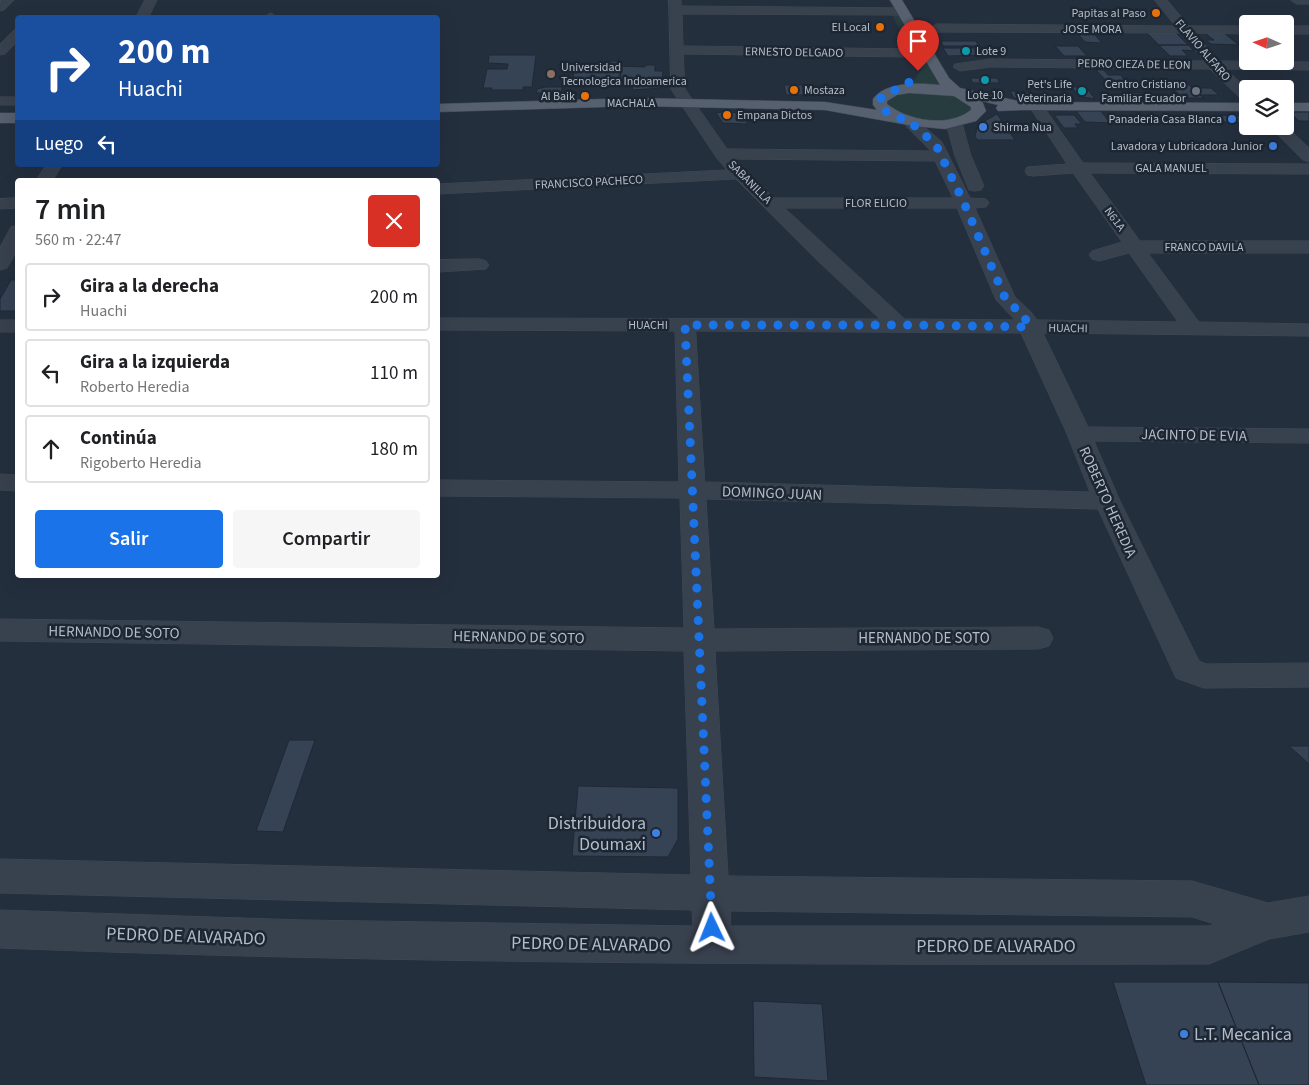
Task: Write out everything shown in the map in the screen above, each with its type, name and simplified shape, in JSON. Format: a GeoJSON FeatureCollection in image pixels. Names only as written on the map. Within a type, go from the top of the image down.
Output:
{"type":"FeatureCollection","features":[{"type":"Feature","properties":{"kind":"main road"},"geometry":{"type":"LineString","coordinates":[[892,5],[899,32],[917,72],[910,82],[880,99],[880,105],[885,111],[904,119]]}},
{"type":"Feature","properties":{"kind":"main road"},"geometry":{"type":"LineString","coordinates":[[892,5],[943,81],[959,93],[972,99],[978,105],[979,110],[976,116],[954,123]]}},
{"type":"Feature","properties":{"kind":"main road","name":"MACHALA"},"geometry":{"type":"LineString","coordinates":[[825,106],[923,88],[959,93]]}},
{"type":"Feature","properties":{"kind":"main road"},"geometry":{"type":"LineString","coordinates":[[959,93],[1029,106]]}},
{"type":"Feature","properties":{"kind":"main road","name":"MACHALA"},"geometry":{"type":"LineString","coordinates":[[440,108],[636,102],[825,106],[923,123],[954,123]]}},
{"type":"Feature","properties":{"kind":"main road"},"geometry":{"type":"LineString","coordinates":[[979,110],[1029,106],[1239,107]]}},
{"type":"Feature","properties":{"kind":"main road"},"geometry":{"type":"LineString","coordinates":[[1294,107],[1309,107]]}},
{"type":"Feature","properties":{"kind":"main road"},"geometry":{"type":"LineString","coordinates":[[0,118],[15,118]]}},
{"type":"Feature","properties":{"kind":"street"},"geometry":{"type":"LineString","coordinates":[[0,7],[8,0]]}},
{"type":"Feature","properties":{"kind":"street"},"geometry":{"type":"LineString","coordinates":[[144,15],[151,0]]}},
{"type":"Feature","properties":{"kind":"street","name":"FLAVIO ALFARO"},"geometry":{"type":"LineString","coordinates":[[1161,0],[1214,65],[1239,89]]}},
{"type":"Feature","properties":{"kind":"street"},"geometry":{"type":"LineString","coordinates":[[1297,0],[1309,0]]}},
{"type":"Feature","properties":{"kind":"street"},"geometry":{"type":"LineString","coordinates":[[676,5],[892,5]]}},
{"type":"Feature","properties":{"kind":"street","name":"SABANILLA"},"geometry":{"type":"LineString","coordinates":[[676,5],[678,89],[722,154],[826,258],[900,325]]}},
{"type":"Feature","properties":{"kind":"street","name":"JOSE MORA"},"geometry":{"type":"LineString","coordinates":[[936,28],[1239,30]]}},
{"type":"Feature","properties":{"kind":"street"},"geometry":{"type":"LineString","coordinates":[[1294,30],[1309,30]]}},
{"type":"Feature","properties":{"kind":"street"},"geometry":{"type":"LineString","coordinates":[[0,51],[15,36]]}},
{"type":"Feature","properties":{"kind":"street","name":"ERNESTO DELGADO"},"geometry":{"type":"LineString","coordinates":[[678,50],[910,53]]}},
{"type":"Feature","properties":{"kind":"street","name":"PEDRO CIEZA DE LEON"},"geometry":{"type":"LineString","coordinates":[[960,67],[991,63],[1309,66]]}},
{"type":"Feature","properties":{"kind":"street"},"geometry":{"type":"LineString","coordinates":[[0,101],[15,101]]}},
{"type":"Feature","properties":{"kind":"street","name":"N61A"},"geometry":{"type":"LineString","coordinates":[[1029,106],[1078,168],[1194,330]]}},
{"type":"Feature","properties":{"kind":"street","name":"ROBERTO HEREDIA"},"geometry":{"type":"LineString","coordinates":[[904,119],[936,145],[973,203],[997,236]]}},
{"type":"Feature","properties":{"kind":"street","name":"ROBERTO HEREDIA"},"geometry":{"type":"LineString","coordinates":[[954,123],[973,203],[1006,300],[1026,312],[1106,501],[1181,661],[1187,669],[1204,676],[1309,675]]}},
{"type":"Feature","properties":{"kind":"street"},"geometry":{"type":"LineString","coordinates":[[1286,135],[1309,157]]}},
{"type":"Feature","properties":{"kind":"street"},"geometry":{"type":"LineString","coordinates":[[722,154],[942,156]]}},
{"type":"Feature","properties":{"kind":"street","name":"GALA MANUEL"},"geometry":{"type":"LineString","coordinates":[[1033,171],[1078,168],[1309,169]]}},
{"type":"Feature","properties":{"kind":"street","name":"FRANCISCO PACHECO"},"geometry":{"type":"LineString","coordinates":[[440,189],[740,174]]}},
{"type":"Feature","properties":{"kind":"street"},"geometry":{"type":"LineString","coordinates":[[0,204],[15,203]]}},
{"type":"Feature","properties":{"kind":"street","name":"FLOR ELICIO"},"geometry":{"type":"LineString","coordinates":[[771,203],[973,203]]}},
{"type":"Feature","properties":{"kind":"street"},"geometry":{"type":"LineString","coordinates":[[0,264],[15,236]]}},
{"type":"Feature","properties":{"kind":"street","name":"FRANCO DAVILA"},"geometry":{"type":"LineString","coordinates":[[1099,255],[1122,248],[1135,247],[1309,247]]}},
{"type":"Feature","properties":{"kind":"street"},"geometry":{"type":"LineString","coordinates":[[440,266],[479,265]]}},
{"type":"Feature","properties":{"kind":"street","name":"HUACHI"},"geometry":{"type":"LineString","coordinates":[[440,324],[900,325],[1026,312],[1194,330],[1309,330]]}},
{"type":"Feature","properties":{"kind":"street"},"geometry":{"type":"LineString","coordinates":[[685,325],[713,946]]}},
{"type":"Feature","properties":{"kind":"street"},"geometry":{"type":"LineString","coordinates":[[0,326],[15,326]]}},
{"type":"Feature","properties":{"kind":"street","name":"JACINTO DE EVIA"},"geometry":{"type":"LineString","coordinates":[[1079,434],[1309,436]]}},
{"type":"Feature","properties":{"kind":"street"},"geometry":{"type":"LineString","coordinates":[[0,482],[15,483]]}},
{"type":"Feature","properties":{"kind":"street","name":"DOMINGO JUAN"},"geometry":{"type":"LineString","coordinates":[[440,488],[692,490],[1106,501]]}},
{"type":"Feature","properties":{"kind":"street","name":"HERNANDO DE SOTO"},"geometry":{"type":"LineString","coordinates":[[0,630],[699,640],[1038,638]]}},
{"type":"Feature","properties":{"kind":"street","name":"PEDRO DE ALVARADO"},"geometry":{"type":"LineString","coordinates":[[0,876],[711,893],[1192,899],[1268,921]]}},
{"type":"Feature","properties":{"kind":"street","name":"PEDRO DE ALVARADO"},"geometry":{"type":"LineString","coordinates":[[0,929],[163,936],[713,946],[1209,945],[1268,921],[1309,914]]}},
{"type":"Feature","properties":{"kind":"green space"},"geometry":{"type":"Polygon","coordinates":[[[890,11],[901,12],[943,85],[910,87],[921,70],[890,11]]]}},
{"type":"Feature","properties":{"kind":"green space"},"geometry":{"type":"Polygon","coordinates":[[[901,91],[954,94],[974,109],[964,118],[939,121],[897,114],[886,104],[887,99],[901,91]]]}},
{"type":"Feature","properties":{"kind":"building"},"geometry":{"type":"Polygon","coordinates":[[[1146,32],[1175,32],[1188,45],[1159,45],[1146,32]]]}},
{"type":"Feature","properties":{"kind":"building"},"geometry":{"type":"Polygon","coordinates":[[[1205,33],[1224,33],[1239,45],[1211,44],[1206,40],[1214,40],[1205,33]]]}},
{"type":"Feature","properties":{"kind":"building"},"geometry":{"type":"Polygon","coordinates":[[[1078,34],[1094,34],[1102,43],[1085,42],[1078,34]]]}},
{"type":"Feature","properties":{"kind":"building"},"geometry":{"type":"Polygon","coordinates":[[[941,41],[976,41],[979,46],[943,46],[941,41]]]}},
{"type":"Feature","properties":{"kind":"building"},"geometry":{"type":"Polygon","coordinates":[[[1159,45],[1188,45],[1194,51],[1182,50],[1188,56],[1170,56],[1159,45]]]}},
{"type":"Feature","properties":{"kind":"building"},"geometry":{"type":"Polygon","coordinates":[[[1055,46],[1078,46],[1087,56],[1064,56],[1055,46]]]}},
{"type":"Feature","properties":{"kind":"building","name":"Lote 9"},"geometry":{"type":"Polygon","coordinates":[[[943,48],[986,48],[989,55],[948,56],[943,48]]]}},
{"type":"Feature","properties":{"kind":"building"},"geometry":{"type":"Polygon","coordinates":[[[489,55],[536,55],[532,87],[523,87],[523,90],[491,90],[492,88],[483,88],[487,69],[507,69],[508,64],[488,63],[489,55]]]}},
{"type":"Feature","properties":{"kind":"building"},"geometry":{"type":"Polygon","coordinates":[[[609,61],[620,61],[621,81],[584,84],[584,82],[573,82],[574,64],[609,64],[609,61]]]}},
{"type":"Feature","properties":{"kind":"building"},"geometry":{"type":"Polygon","coordinates":[[[646,65],[655,65],[655,71],[663,71],[661,88],[632,90],[633,86],[638,83],[620,83],[620,66],[645,67],[646,65]]]}},
{"type":"Feature","properties":{"kind":"building"},"geometry":{"type":"Polygon","coordinates":[[[1096,70],[1104,70],[1108,75],[1121,75],[1125,82],[1108,83],[1096,70]]]}},
{"type":"Feature","properties":{"kind":"building","name":"Lote 10"},"geometry":{"type":"Polygon","coordinates":[[[970,78],[997,78],[1000,83],[973,83],[970,78]]]}},
{"type":"Feature","properties":{"kind":"building","name":"Centro Cristiano Familiar Ecuador"},"geometry":{"type":"Polygon","coordinates":[[[1168,84],[1188,84],[1192,88],[1211,88],[1219,95],[1200,95],[1204,98],[1183,98],[1168,84]]]}},
{"type":"Feature","properties":{"kind":"building","name":"Mostaza"},"geometry":{"type":"Polygon","coordinates":[[[784,85],[802,85],[804,95],[786,95],[784,85]]]}},
{"type":"Feature","properties":{"kind":"building"},"geometry":{"type":"Polygon","coordinates":[[[562,87],[561,93],[536,93],[537,89],[562,87]]]}},
{"type":"Feature","properties":{"kind":"building","name":"Pet's Life Veterinaria"},"geometry":{"type":"Polygon","coordinates":[[[1072,87],[1086,87],[1095,99],[1078,96],[1072,87]]]}},
{"type":"Feature","properties":{"kind":"building"},"geometry":{"type":"Polygon","coordinates":[[[1010,91],[1028,92],[1033,99],[1014,98],[1010,91]]]}},
{"type":"Feature","properties":{"kind":"building"},"geometry":{"type":"Polygon","coordinates":[[[1123,92],[1147,93],[1153,99],[1128,98],[1123,92]]]}},
{"type":"Feature","properties":{"kind":"building"},"geometry":{"type":"Polygon","coordinates":[[[1076,111],[1101,111],[1110,123],[1085,122],[1076,111]]]}},
{"type":"Feature","properties":{"kind":"building"},"geometry":{"type":"Polygon","coordinates":[[[1294,112],[1309,112],[1309,121],[1299,121],[1294,116],[1294,112]]]}},
{"type":"Feature","properties":{"kind":"building"},"geometry":{"type":"Polygon","coordinates":[[[716,113],[747,113],[747,124],[723,123],[716,113]]]}},
{"type":"Feature","properties":{"kind":"building"},"geometry":{"type":"Polygon","coordinates":[[[997,114],[1015,140],[977,140],[975,136],[978,125],[997,114]]]}},
{"type":"Feature","properties":{"kind":"building"},"geometry":{"type":"Polygon","coordinates":[[[1054,115],[1074,115],[1082,124],[1075,124],[1078,128],[1064,128],[1054,115]]]}},
{"type":"Feature","properties":{"kind":"building","name":"Panaderia Casa Blanca"},"geometry":{"type":"Polygon","coordinates":[[[1218,115],[1239,116],[1239,123],[1225,122],[1218,115]]]}},
{"type":"Feature","properties":{"kind":"building"},"geometry":{"type":"Polygon","coordinates":[[[11,280],[15,280],[15,311],[0,311],[0,299],[11,280]]]}},
{"type":"Feature","properties":{"kind":"building"},"geometry":{"type":"Polygon","coordinates":[[[289,740],[315,740],[283,832],[256,831],[289,740]]]}},
{"type":"Feature","properties":{"kind":"building"},"geometry":{"type":"Polygon","coordinates":[[[1289,746],[1309,746],[1309,764],[1289,746]]]}},
{"type":"Feature","properties":{"kind":"building"},"geometry":{"type":"Polygon","coordinates":[[[578,786],[678,788],[678,839],[668,857],[572,856],[578,786]]]}},
{"type":"Feature","properties":{"kind":"building","name":"L.T. Mecanica"},"geometry":{"type":"Polygon","coordinates":[[[1113,982],[1218,982],[1259,1085],[1146,1085],[1113,982]]]}},
{"type":"Feature","properties":{"kind":"building"},"geometry":{"type":"Polygon","coordinates":[[[1218,982],[1309,983],[1309,1085],[1259,1085],[1218,982]]]}},
{"type":"Feature","properties":{"kind":"building"},"geometry":{"type":"Polygon","coordinates":[[[753,1001],[822,1004],[828,1081],[754,1077],[753,1001]]]}},
{"type":"Feature","properties":{"kind":"place","name":"Papitas al Paso"},"geometry":{"type":"Point","coordinates":[1156,13]}},
{"type":"Feature","properties":{"kind":"place","name":"El Local"},"geometry":{"type":"Point","coordinates":[880,27]}},
{"type":"Feature","properties":{"kind":"place","name":"Lote 9"},"geometry":{"type":"Point","coordinates":[966,51]}},
{"type":"Feature","properties":{"kind":"place","name":"Universidad Tecnologica Indoamerica"},"geometry":{"type":"Point","coordinates":[551,74]}},
{"type":"Feature","properties":{"kind":"place","name":"Lote 10"},"geometry":{"type":"Point","coordinates":[985,80]}},
{"type":"Feature","properties":{"kind":"place","name":"Mostaza"},"geometry":{"type":"Point","coordinates":[794,90]}},
{"type":"Feature","properties":{"kind":"place","name":"Pet's Life Veterinaria"},"geometry":{"type":"Point","coordinates":[1082,91]}},
{"type":"Feature","properties":{"kind":"place","name":"Centro Cristiano Familiar Ecuador"},"geometry":{"type":"Point","coordinates":[1196,91]}},
{"type":"Feature","properties":{"kind":"place","name":"Al Baik"},"geometry":{"type":"Point","coordinates":[585,96]}},
{"type":"Feature","properties":{"kind":"place","name":"Empana Dictos"},"geometry":{"type":"Point","coordinates":[727,115]}},
{"type":"Feature","properties":{"kind":"place","name":"Panaderia Casa Blanca"},"geometry":{"type":"Point","coordinates":[1232,119]}},
{"type":"Feature","properties":{"kind":"place","name":"Shirma Nua"},"geometry":{"type":"Point","coordinates":[983,127]}},
{"type":"Feature","properties":{"kind":"place","name":"Lavadora y Lubricadora Junior"},"geometry":{"type":"Point","coordinates":[1273,146]}},
{"type":"Feature","properties":{"kind":"place","name":"Distribuidora Doumaxi"},"geometry":{"type":"Point","coordinates":[656,833]}},
{"type":"Feature","properties":{"kind":"place","name":"L.T. Mecanica"},"geometry":{"type":"Point","coordinates":[1184,1034]}},
{"type":"Feature","properties":{"kind":"route"},"geometry":{"type":"LineString","coordinates":[[712,928],[685,325],[1029,327],[1024,316],[1006,300],[964,203],[936,145],[908,120],[885,111],[880,105],[880,99],[910,82],[918,71]]}}]}
